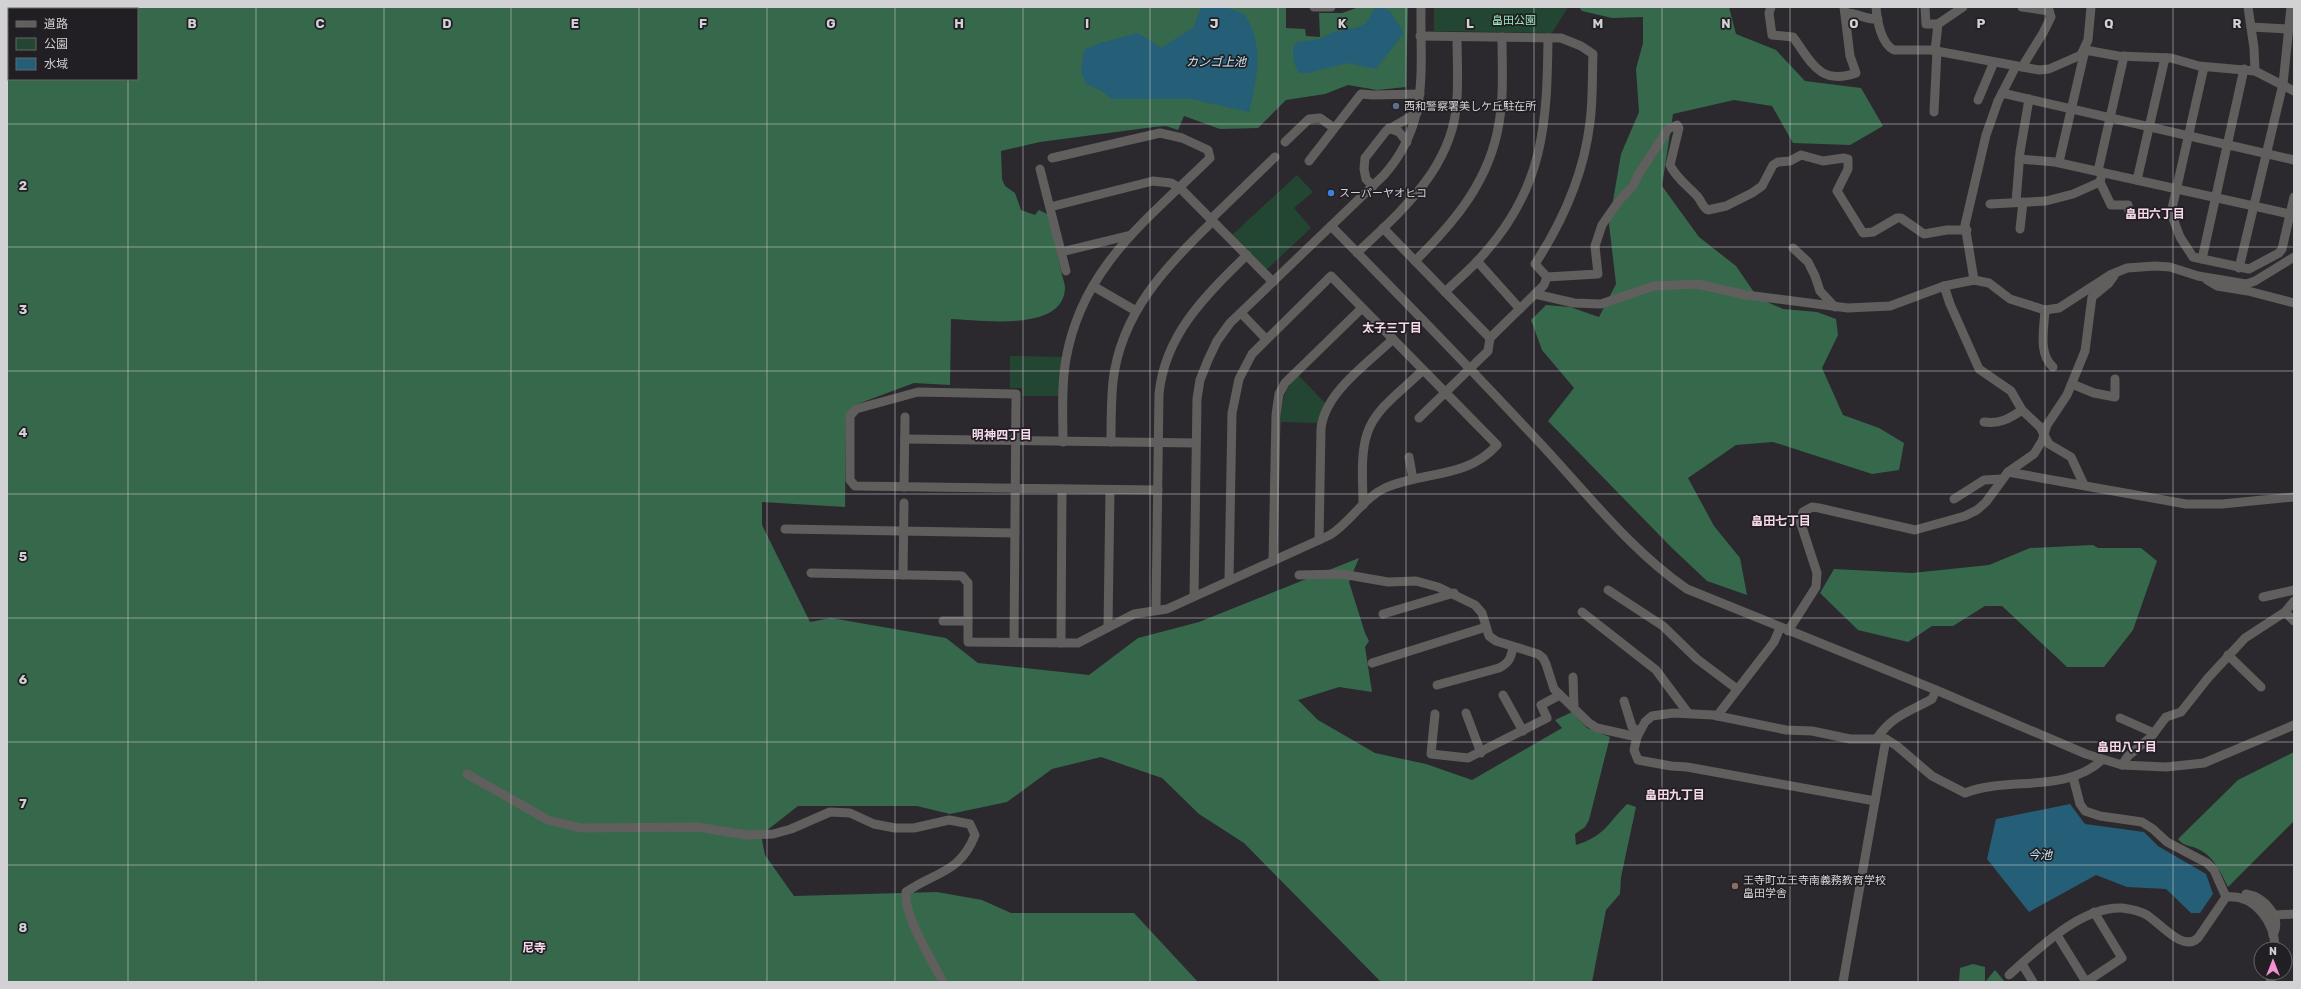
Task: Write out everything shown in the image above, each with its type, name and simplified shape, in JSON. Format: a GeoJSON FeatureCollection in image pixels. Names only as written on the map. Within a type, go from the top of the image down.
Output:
{"type":"FeatureCollection","features":[{"type":"Feature","properties":{"kind":"street"},"geometry":{"type":"LineString","coordinates":[[1314,7],[1331,7]]}},
{"type":"Feature","properties":{"kind":"street"},"geometry":{"type":"LineString","coordinates":[[1194,596],[1197,399],[1204,369],[1217,341],[1241,312],[1373,186],[1392,166],[1407,142],[1417,113],[1420,94],[1421,7]]}},
{"type":"Feature","properties":{"kind":"street"},"geometry":{"type":"LineString","coordinates":[[1771,7],[1769,13],[1772,35],[1793,37],[1809,62],[1827,74],[1835,76],[1856,73],[1850,51],[1845,10],[1858,14],[1866,19],[1878,19]]}},
{"type":"Feature","properties":{"kind":"street"},"geometry":{"type":"LineString","coordinates":[[1876,7],[1878,19],[1890,48],[1894,50],[1936,51],[2019,66],[2049,69],[2077,58],[2085,50]]}},
{"type":"Feature","properties":{"kind":"street"},"geometry":{"type":"LineString","coordinates":[[1925,7],[1926,24],[1938,24],[1963,7]]}},
{"type":"Feature","properties":{"kind":"street"},"geometry":{"type":"LineString","coordinates":[[1974,280],[1965,225],[1976,172],[1986,136],[2002,93],[2019,66],[2044,33],[2051,17],[2049,9],[2022,7]]}},
{"type":"Feature","properties":{"kind":"street"},"geometry":{"type":"LineString","coordinates":[[2059,162],[2085,50],[2091,7]]}},
{"type":"Feature","properties":{"kind":"street"},"geometry":{"type":"LineString","coordinates":[[2248,7],[2255,71]]}},
{"type":"Feature","properties":{"kind":"street"},"geometry":{"type":"LineString","coordinates":[[2239,268],[2283,84],[2291,7]]}},
{"type":"Feature","properties":{"kind":"street"},"geometry":{"type":"LineString","coordinates":[[1934,112],[1938,24]]}},
{"type":"Feature","properties":{"kind":"street"},"geometry":{"type":"LineString","coordinates":[[2251,27],[2289,29]]}},
{"type":"Feature","properties":{"kind":"street"},"geometry":{"type":"LineString","coordinates":[[1420,36],[1548,38],[1568,40],[1593,54],[1590,121],[1584,156],[1566,209],[1535,264],[1547,277]]}},
{"type":"Feature","properties":{"kind":"street"},"geometry":{"type":"LineString","coordinates":[[1358,253],[1427,182],[1448,141],[1456,111],[1457,37]]}},
{"type":"Feature","properties":{"kind":"street"},"geometry":{"type":"LineString","coordinates":[[1415,261],[1461,212],[1470,198],[1488,162],[1500,112],[1502,37]]}},
{"type":"Feature","properties":{"kind":"street"},"geometry":{"type":"LineString","coordinates":[[1445,292],[1477,262],[1496,240],[1519,204],[1538,156],[1546,111],[1548,38]]}},
{"type":"Feature","properties":{"kind":"street"},"geometry":{"type":"LineString","coordinates":[[2085,50],[2124,56],[2165,58],[2204,67],[2255,71],[2283,84],[2294,91]]}},
{"type":"Feature","properties":{"kind":"street"},"geometry":{"type":"LineString","coordinates":[[2124,56],[2110,118],[2100,172],[2100,182],[2111,205],[2128,205],[2130,216]]}},
{"type":"Feature","properties":{"kind":"street"},"geometry":{"type":"LineString","coordinates":[[2137,180],[2165,58]]}},
{"type":"Feature","properties":{"kind":"street"},"geometry":{"type":"LineString","coordinates":[[1978,100],[1994,62]]}},
{"type":"Feature","properties":{"kind":"street"},"geometry":{"type":"LineString","coordinates":[[2204,67],[2171,213],[2180,237],[2193,257],[2249,269],[2279,254],[2282,250],[2292,214],[2294,197]]}},
{"type":"Feature","properties":{"kind":"street"},"geometry":{"type":"LineString","coordinates":[[2202,260],[2244,69]]}},
{"type":"Feature","properties":{"kind":"street"},"geometry":{"type":"LineString","coordinates":[[2002,93],[2294,160]]}},
{"type":"Feature","properties":{"kind":"street"},"geometry":{"type":"LineString","coordinates":[[1309,161],[1361,94],[1420,94]]}},
{"type":"Feature","properties":{"kind":"street"},"geometry":{"type":"LineString","coordinates":[[2020,229],[2019,159],[2030,99]]}},
{"type":"Feature","properties":{"kind":"street"},"geometry":{"type":"LineString","coordinates":[[1373,186],[1366,179],[1363,162],[1389,128],[1417,113]]}},
{"type":"Feature","properties":{"kind":"street"},"geometry":{"type":"LineString","coordinates":[[1285,142],[1309,119],[1320,118],[1334,128]]}},
{"type":"Feature","properties":{"kind":"street"},"geometry":{"type":"LineString","coordinates":[[1547,277],[1598,274],[1595,246],[1602,225],[1618,202],[1633,186],[1638,175],[1668,129],[1674,125],[1677,125],[1679,128],[1670,166],[1686,187],[1695,194],[1703,207],[1708,210],[1726,206],[1752,193],[1762,186],[1774,165],[1778,162],[1790,162],[1801,155],[1805,155],[1823,162],[1844,158],[1848,160],[1848,169],[1836,190],[1863,233],[1873,232],[1897,218],[1901,218],[1924,234],[1947,230],[1967,230]]}},
{"type":"Feature","properties":{"kind":"street"},"geometry":{"type":"LineString","coordinates":[[1389,128],[1398,132],[1407,142]]}},
{"type":"Feature","properties":{"kind":"street"},"geometry":{"type":"LineString","coordinates":[[1052,158],[1152,134],[1173,135],[1208,150],[1210,158],[1114,253],[1093,286],[1077,318],[1066,360],[1063,442]]}},
{"type":"Feature","properties":{"kind":"street"},"geometry":{"type":"LineString","coordinates":[[1111,442],[1112,394],[1115,366],[1136,311],[1150,287],[1169,264],[1275,157]]}},
{"type":"Feature","properties":{"kind":"street"},"geometry":{"type":"LineString","coordinates":[[2019,159],[2059,162],[2292,214]]}},
{"type":"Feature","properties":{"kind":"street"},"geometry":{"type":"LineString","coordinates":[[1040,169],[1066,271]]}},
{"type":"Feature","properties":{"kind":"street"},"geometry":{"type":"LineString","coordinates":[[1050,207],[1153,180],[1171,182],[1180,188],[1273,282]]}},
{"type":"Feature","properties":{"kind":"street"},"geometry":{"type":"LineString","coordinates":[[1990,204],[2061,198],[2100,182]]}},
{"type":"Feature","properties":{"kind":"street"},"geometry":{"type":"LineString","coordinates":[[1331,226],[1662,571],[1700,596],[1936,690],[2102,760],[2122,765],[2166,767],[2204,763],[2294,725]]}},
{"type":"Feature","properties":{"kind":"street"},"geometry":{"type":"LineString","coordinates":[[1383,228],[1490,338]]}},
{"type":"Feature","properties":{"kind":"street"},"geometry":{"type":"LineString","coordinates":[[1061,252],[1131,235]]}},
{"type":"Feature","properties":{"kind":"street"},"geometry":{"type":"LineString","coordinates":[[1792,248],[1808,262],[1820,291],[1835,306]]}},
{"type":"Feature","properties":{"kind":"street"},"geometry":{"type":"LineString","coordinates":[[1156,610],[1160,384],[1172,345],[1200,302],[1247,255]]}},
{"type":"Feature","properties":{"kind":"street"},"geometry":{"type":"LineString","coordinates":[[1535,294],[1574,303],[1601,304],[1654,286],[1697,284],[1746,295],[1774,297],[1848,308],[1890,306],[1944,286],[1974,280],[1989,283],[2010,299],[2045,310],[2059,308],[2117,272],[2128,268],[2155,266],[2246,284],[2255,281],[2294,257]]}},
{"type":"Feature","properties":{"kind":"street"},"geometry":{"type":"LineString","coordinates":[[1477,262],[1520,309]]}},
{"type":"Feature","properties":{"kind":"street"},"geometry":{"type":"LineString","coordinates":[[1717,716],[1816,587],[1817,573],[1800,521],[1803,512],[1812,507],[1908,530],[1925,529],[1965,516],[1977,510],[1986,502],[2008,472],[2034,454],[2047,425],[2067,395],[2085,351],[2092,297],[2109,283],[2117,272]]}},
{"type":"Feature","properties":{"kind":"street"},"geometry":{"type":"LineString","coordinates":[[811,573],[962,576],[968,583],[968,642],[1078,643],[1134,614],[1166,609],[1319,540],[1340,529],[1363,505],[1383,489],[1413,479],[1466,467],[1484,457],[1496,445],[1331,276],[1266,339],[1246,363],[1234,394],[1229,580]]}},
{"type":"Feature","properties":{"kind":"street"},"geometry":{"type":"LineString","coordinates":[[1419,418],[1488,351],[1490,338],[1544,285],[1547,277]]}},
{"type":"Feature","properties":{"kind":"street"},"geometry":{"type":"LineString","coordinates":[[2207,280],[2217,286],[2248,291],[2294,303]]}},
{"type":"Feature","properties":{"kind":"street"},"geometry":{"type":"LineString","coordinates":[[1093,286],[1136,311]]}},
{"type":"Feature","properties":{"kind":"street"},"geometry":{"type":"LineString","coordinates":[[1944,286],[1950,304],[1979,369],[2005,386],[2022,410],[2040,427],[2049,444],[2071,457],[2084,486]]}},
{"type":"Feature","properties":{"kind":"street"},"geometry":{"type":"LineString","coordinates":[[1274,561],[1276,415],[1279,394],[1290,376],[1362,308]]}},
{"type":"Feature","properties":{"kind":"street"},"geometry":{"type":"LineString","coordinates":[[2045,310],[2044,354],[2046,361],[2053,368]]}},
{"type":"Feature","properties":{"kind":"street"},"geometry":{"type":"LineString","coordinates":[[1241,312],[1266,339]]}},
{"type":"Feature","properties":{"kind":"street"},"geometry":{"type":"LineString","coordinates":[[1319,540],[1321,428],[1324,414],[1335,394],[1393,339]]}},
{"type":"Feature","properties":{"kind":"street"},"geometry":{"type":"LineString","coordinates":[[1363,505],[1364,451],[1367,433],[1376,416],[1423,370]]}},
{"type":"Feature","properties":{"kind":"street"},"geometry":{"type":"LineString","coordinates":[[2072,384],[2094,394],[2115,397],[2115,379]]}},
{"type":"Feature","properties":{"kind":"street"},"geometry":{"type":"LineString","coordinates":[[1014,642],[1015,488],[1016,441],[1016,394],[918,392],[856,409],[850,416],[850,480],[855,486],[1015,488],[1110,490],[1158,490]]}},
{"type":"Feature","properties":{"kind":"street"},"geometry":{"type":"LineString","coordinates":[[1984,422],[1995,423],[2010,419],[2022,410]]}},
{"type":"Feature","properties":{"kind":"street"},"geometry":{"type":"LineString","coordinates":[[904,487],[905,417]]}},
{"type":"Feature","properties":{"kind":"street"},"geometry":{"type":"LineString","coordinates":[[905,439],[1196,443]]}},
{"type":"Feature","properties":{"kind":"street"},"geometry":{"type":"LineString","coordinates":[[1409,457],[1413,479]]}},
{"type":"Feature","properties":{"kind":"street"},"geometry":{"type":"LineString","coordinates":[[2008,472],[2193,504],[2222,504],[2294,497]]}},
{"type":"Feature","properties":{"kind":"street"},"geometry":{"type":"LineString","coordinates":[[1954,499],[1984,480],[2002,479]]}},
{"type":"Feature","properties":{"kind":"street"},"geometry":{"type":"LineString","coordinates":[[1060,643],[1062,489]]}},
{"type":"Feature","properties":{"kind":"street"},"geometry":{"type":"LineString","coordinates":[[1108,627],[1110,490]]}},
{"type":"Feature","properties":{"kind":"street"},"geometry":{"type":"LineString","coordinates":[[903,575],[904,503]]}},
{"type":"Feature","properties":{"kind":"street"},"geometry":{"type":"LineString","coordinates":[[785,529],[1015,532]]}},
{"type":"Feature","properties":{"kind":"street"},"geometry":{"type":"LineString","coordinates":[[1299,575],[1342,574],[1388,582],[1410,581],[1454,593],[1474,605],[1482,614],[1489,636],[1513,647],[1538,654],[1543,658],[1554,689],[1574,707],[1589,724],[1597,728],[1638,735]]}},
{"type":"Feature","properties":{"kind":"street"},"geometry":{"type":"LineString","coordinates":[[1608,590],[1663,626],[1697,659],[1737,689]]}},
{"type":"Feature","properties":{"kind":"street"},"geometry":{"type":"LineString","coordinates":[[2263,597],[2294,590]]}},
{"type":"Feature","properties":{"kind":"street"},"geometry":{"type":"LineString","coordinates":[[1383,614],[1454,593]]}},
{"type":"Feature","properties":{"kind":"street"},"geometry":{"type":"LineString","coordinates":[[2122,765],[2154,733],[2166,718],[2181,712],[2228,655],[2245,638],[2285,612],[2294,601]]}},
{"type":"Feature","properties":{"kind":"street"},"geometry":{"type":"LineString","coordinates":[[1582,612],[1656,670],[1688,713]]}},
{"type":"Feature","properties":{"kind":"street"},"geometry":{"type":"LineString","coordinates":[[2285,612],[2294,621]]}},
{"type":"Feature","properties":{"kind":"street"},"geometry":{"type":"LineString","coordinates":[[943,621],[968,621]]}},
{"type":"Feature","properties":{"kind":"street"},"geometry":{"type":"LineString","coordinates":[[1372,663],[1486,627]]}},
{"type":"Feature","properties":{"kind":"street"},"geometry":{"type":"LineString","coordinates":[[1437,685],[1499,668],[1506,664],[1511,658],[1513,647]]}},
{"type":"Feature","properties":{"kind":"street"},"geometry":{"type":"LineString","coordinates":[[2228,655],[2261,687]]}},
{"type":"Feature","properties":{"kind":"street"},"geometry":{"type":"LineString","coordinates":[[1573,677],[1574,707]]}},
{"type":"Feature","properties":{"kind":"street"},"geometry":{"type":"LineString","coordinates":[[1842,982],[1874,801],[1881,739],[1887,724],[1911,708],[1932,699],[1936,690]]}},
{"type":"Feature","properties":{"kind":"street"},"geometry":{"type":"LineString","coordinates":[[1503,695],[1523,731]]}},
{"type":"Feature","properties":{"kind":"street"},"geometry":{"type":"LineString","coordinates":[[1435,714],[1431,754],[1468,758],[1481,753],[1547,718],[1542,705],[1560,695]]}},
{"type":"Feature","properties":{"kind":"street"},"geometry":{"type":"LineString","coordinates":[[1624,701],[1632,727],[1638,735]]}},
{"type":"Feature","properties":{"kind":"street"},"geometry":{"type":"LineString","coordinates":[[1466,713],[1481,753]]}},
{"type":"Feature","properties":{"kind":"street"},"geometry":{"type":"LineString","coordinates":[[1874,801],[1687,766],[1671,766],[1638,760],[1634,750],[1638,735],[1645,722],[1652,716],[1673,713],[1688,713],[1717,716],[1786,730],[1812,732],[1850,740],[1881,739],[1897,746],[1932,776],[1965,793],[1976,788],[2032,784],[2073,777],[2093,769],[2102,760]]}},
{"type":"Feature","properties":{"kind":"street"},"geometry":{"type":"LineString","coordinates":[[2120,718],[2154,733]]}},
{"type":"Feature","properties":{"kind":"street"},"geometry":{"type":"LineString","coordinates":[[467,774],[548,820],[581,828],[697,827],[747,835],[773,834],[791,829],[830,812],[850,813],[874,824],[895,828],[914,828],[949,820],[970,824],[975,835],[962,859],[953,867],[920,882],[906,892],[905,900],[919,936],[943,982]]}},
{"type":"Feature","properties":{"kind":"street"},"geometry":{"type":"LineString","coordinates":[[2073,777],[2080,804],[2085,811],[2100,816],[2142,822],[2167,842],[2207,862],[2218,876],[2226,896]]}},
{"type":"Feature","properties":{"kind":"street"},"geometry":{"type":"LineString","coordinates":[[2226,896],[2245,894],[2256,898],[2269,907],[2274,915],[2276,927],[2273,935]]}},
{"type":"Feature","properties":{"kind":"street"},"geometry":{"type":"LineString","coordinates":[[2009,975],[2038,948],[2094,912],[2112,908],[2144,913],[2178,939],[2188,944],[2194,942],[2226,896]]}},
{"type":"Feature","properties":{"kind":"street"},"geometry":{"type":"LineString","coordinates":[[2236,896],[2259,907],[2273,935],[2274,941]]}},
{"type":"Feature","properties":{"kind":"street"},"geometry":{"type":"LineString","coordinates":[[2057,936],[2086,982],[2122,958],[2094,912]]}},
{"type":"Feature","properties":{"kind":"street"},"geometry":{"type":"LineString","coordinates":[[2274,915],[2294,914]]}},
{"type":"Feature","properties":{"kind":"street"},"geometry":{"type":"LineString","coordinates":[[2022,964],[2033,982]]}},
{"type":"Feature","properties":{"kind":"green space"},"geometry":{"type":"Polygon","coordinates":[[[7,7],[1286,7],[1286,28],[1305,29],[1306,36],[1320,37],[1319,13],[1342,13],[1359,7],[1408,7],[1406,87],[1377,90],[1348,85],[1325,94],[1286,100],[1258,128],[1220,129],[1184,116],[1178,130],[1166,126],[1154,127],[1040,142],[1001,151],[1002,179],[1005,186],[1015,193],[1021,210],[1035,215],[1039,210],[1049,215],[1065,287],[1061,302],[1051,312],[1037,318],[1019,321],[951,319],[950,385],[914,383],[855,405],[846,415],[845,507],[762,502],[762,525],[810,622],[831,618],[946,638],[978,663],[1089,675],[1138,638],[1199,622],[1359,558],[1349,582],[1365,633],[1369,641],[1365,647],[1372,692],[1339,687],[1298,700],[1318,720],[1375,753],[1426,764],[1472,780],[1562,728],[1555,720],[1572,712],[1587,728],[1610,737],[1589,820],[1585,827],[1575,834],[1576,845],[1593,838],[1605,829],[1627,804],[1636,807],[1621,877],[1620,894],[1606,910],[1592,982],[1381,982],[1244,843],[1199,814],[1162,778],[1101,757],[1052,769],[1007,802],[950,814],[917,806],[798,806],[761,835],[765,855],[794,896],[937,892],[982,900],[1011,913],[1134,913],[1198,982],[7,982],[7,7]]]}},
{"type":"Feature","properties":{"kind":"green space","name":"畠田公園"},"geometry":{"type":"Polygon","coordinates":[[[1434,7],[1568,7],[1552,33],[1434,31],[1434,7]]]}},
{"type":"Feature","properties":{"kind":"green space"},"geometry":{"type":"Polygon","coordinates":[[[1579,7],[1729,7],[1736,34],[1776,50],[1805,81],[1861,88],[1883,126],[1850,145],[1793,143],[1772,106],[1734,100],[1673,114],[1662,186],[1699,237],[1736,266],[1758,298],[1783,309],[1817,312],[1836,319],[1838,335],[1822,368],[1843,415],[1879,428],[1904,443],[1899,470],[1872,474],[1773,442],[1736,445],[1688,478],[1714,526],[1740,558],[1747,595],[1707,581],[1671,547],[1548,421],[1574,388],[1542,350],[1531,320],[1546,305],[1570,307],[1599,317],[1616,284],[1609,224],[1621,154],[1639,112],[1636,69],[1643,43],[1643,17],[1612,18],[1582,11],[1579,7]]]}},
{"type":"Feature","properties":{"kind":"green space"},"geometry":{"type":"Polygon","coordinates":[[[1297,175],[1313,192],[1294,208],[1311,228],[1265,271],[1232,235],[1297,175]]]}},
{"type":"Feature","properties":{"kind":"green space"},"geometry":{"type":"Polygon","coordinates":[[[1010,356],[1062,357],[1059,375],[1060,396],[1022,396],[1022,388],[1010,388],[1010,356]]]}},
{"type":"Feature","properties":{"kind":"green space"},"geometry":{"type":"Polygon","coordinates":[[[1298,375],[1325,403],[1318,423],[1281,422],[1284,396],[1289,385],[1298,375]]]}},
{"type":"Feature","properties":{"kind":"green space"},"geometry":{"type":"Polygon","coordinates":[[[2093,545],[2098,548],[2141,548],[2157,561],[2133,630],[2104,667],[2067,667],[2002,606],[1985,606],[1953,626],[1932,626],[1908,642],[1858,630],[1820,593],[1834,569],[1912,573],[1989,565],[2030,548],[2093,545]]]}},
{"type":"Feature","properties":{"kind":"green space"},"geometry":{"type":"Polygon","coordinates":[[[2294,752],[2294,821],[2228,887],[2217,866],[2205,853],[2197,848],[2185,845],[2178,839],[2238,780],[2294,752]]]}},
{"type":"Feature","properties":{"kind":"green space"},"geometry":{"type":"Polygon","coordinates":[[[1973,964],[1985,967],[1985,982],[1959,982],[1960,968],[1973,964]]]}},
{"type":"Feature","properties":{"kind":"green space"},"geometry":{"type":"Polygon","coordinates":[[[1995,970],[2005,982],[1985,982],[1995,970]]]}},
{"type":"Feature","properties":{"kind":"water","name":"カンゴ上池"},"geometry":{"type":"Polygon","coordinates":[[[1201,7],[1224,7],[1245,14],[1251,27],[1255,39],[1258,62],[1255,86],[1249,112],[1191,99],[1112,99],[1100,90],[1086,84],[1081,71],[1084,50],[1100,43],[1138,33],[1161,48],[1194,27],[1201,7]]]}},
{"type":"Feature","properties":{"kind":"water"},"geometry":{"type":"Polygon","coordinates":[[[1381,7],[1390,11],[1404,33],[1376,69],[1348,63],[1308,73],[1299,73],[1294,63],[1293,46],[1298,42],[1320,39],[1333,32],[1358,27],[1366,23],[1375,8],[1381,7]]]}},
{"type":"Feature","properties":{"kind":"water","name":"今池"},"geometry":{"type":"Polygon","coordinates":[[[2070,804],[2085,824],[2144,832],[2158,846],[2206,874],[2213,894],[2200,913],[2191,913],[2166,889],[2127,887],[2096,875],[2029,912],[1987,859],[1996,819],[2070,804]]]}},
{"type":"Feature","properties":{"kind":"place","name":"西和警察署美しケ丘駐在所"},"geometry":{"type":"Point","coordinates":[1396,106]}},
{"type":"Feature","properties":{"kind":"place","name":"スーパーヤオヒコ"},"geometry":{"type":"Point","coordinates":[1331,193]}},
{"type":"Feature","properties":{"kind":"place","name":"王寺町立王寺南義務教育学校 畠田学舎"},"geometry":{"type":"Point","coordinates":[1735,886]}},
{"type":"Feature","properties":{"kind":"district","name":"畠田六丁目"},"geometry":{"type":"Point","coordinates":[2155,214]}},
{"type":"Feature","properties":{"kind":"district","name":"太子三丁目"},"geometry":{"type":"Point","coordinates":[1392,328]}},
{"type":"Feature","properties":{"kind":"district","name":"明神四丁目"},"geometry":{"type":"Point","coordinates":[1002,435]}},
{"type":"Feature","properties":{"kind":"district","name":"畠田七丁目"},"geometry":{"type":"Point","coordinates":[1781,521]}},
{"type":"Feature","properties":{"kind":"district","name":"畠田八丁目"},"geometry":{"type":"Point","coordinates":[2127,747]}},
{"type":"Feature","properties":{"kind":"district","name":"畠田九丁目"},"geometry":{"type":"Point","coordinates":[1675,795]}},
{"type":"Feature","properties":{"kind":"district","name":"尼寺"},"geometry":{"type":"Point","coordinates":[534,948]}}]}
